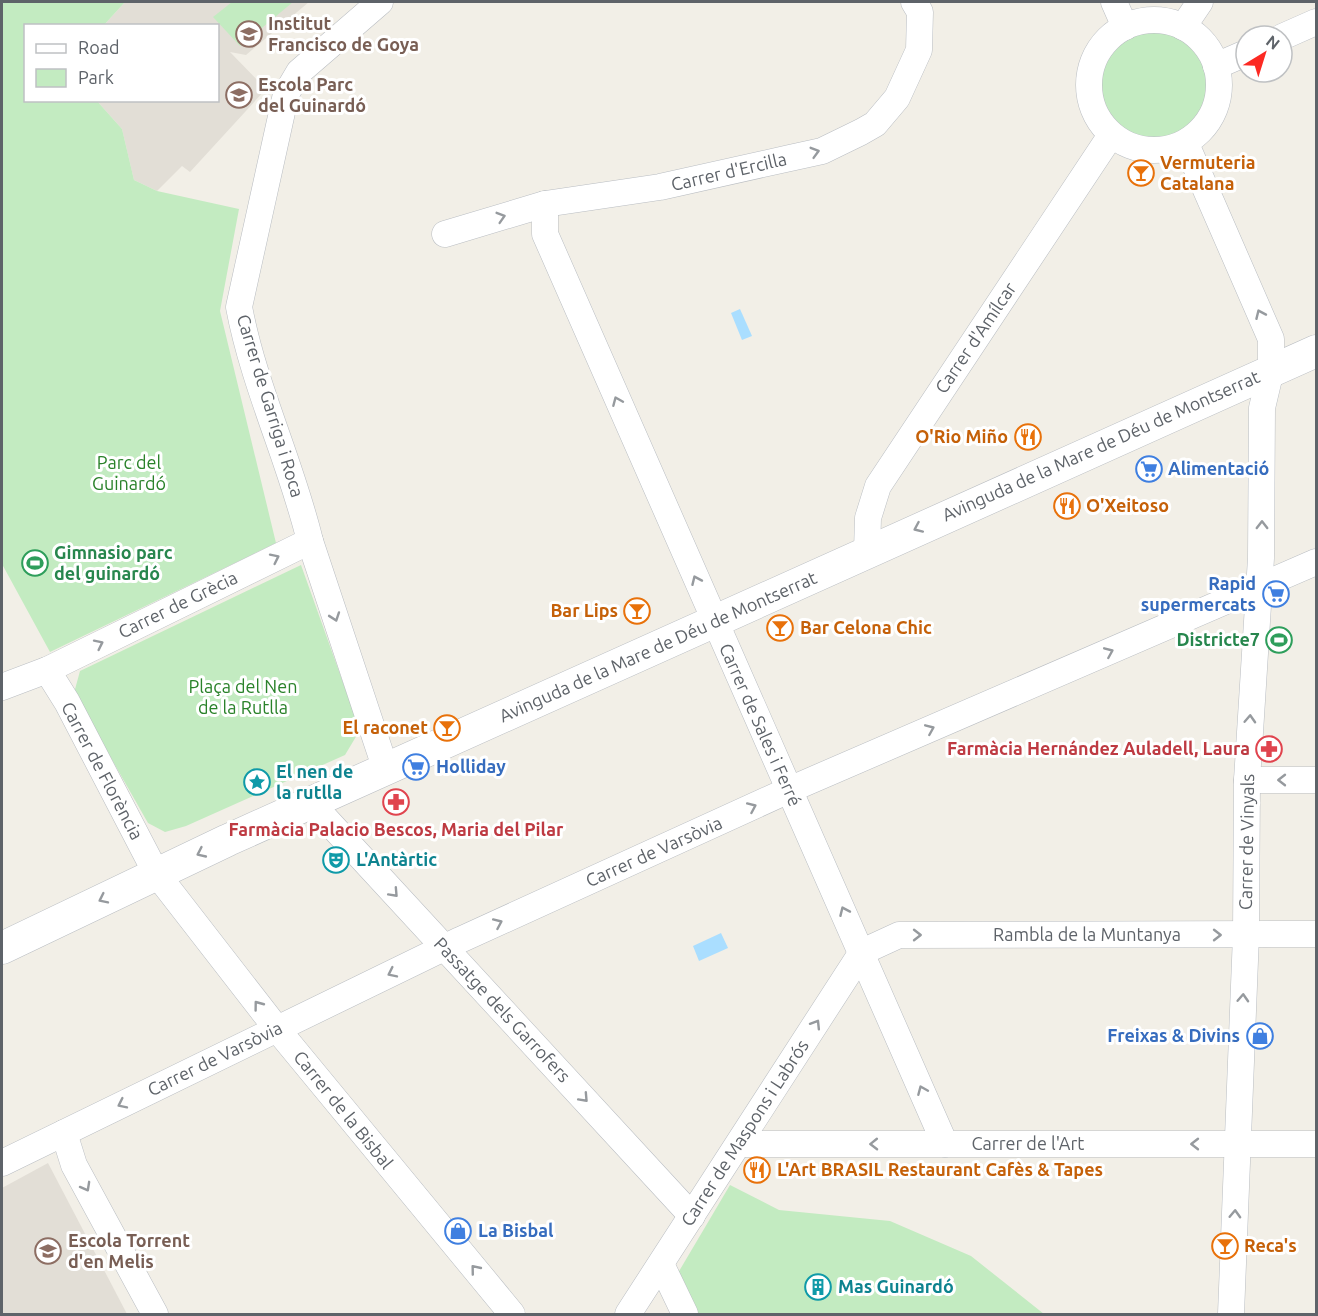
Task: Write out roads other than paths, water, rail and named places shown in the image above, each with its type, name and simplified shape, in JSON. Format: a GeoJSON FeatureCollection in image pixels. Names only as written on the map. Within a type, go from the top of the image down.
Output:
{"type":"FeatureCollection","features":[{"type":"Feature","properties":{"kind":"street","name":"Carrer de Garriga i Roca"},"geometry":{"type":"LineString","coordinates":[[380,2],[308,64],[286,94],[239,307],[247,342],[301,505],[310,541],[387,770]]}},
{"type":"Feature","properties":{"kind":"street","name":"Carrer d'Ercilla"},"geometry":{"type":"LineString","coordinates":[[445,234],[545,204],[660,187],[822,151],[861,132],[875,124],[897,98],[919,50],[920,12],[914,2]]}},
{"type":"Feature","properties":{"kind":"street"},"geometry":{"type":"LineString","coordinates":[[1114,2],[1125,27]]}},
{"type":"Feature","properties":{"kind":"street"},"geometry":{"type":"LineString","coordinates":[[1183,27],[1200,2]]}},
{"type":"Feature","properties":{"kind":"street"},"geometry":{"type":"LineString","coordinates":[[1144,21],[1164,21],[1183,27],[1198,37],[1209,51],[1216,66],[1220,85],[1217,104],[1197,135],[1186,144],[1172,148],[1145,150],[1127,145],[1112,135],[1099,121],[1089,86],[1091,68],[1098,51],[1110,37],[1125,27],[1144,21]]}},
{"type":"Feature","properties":{"kind":"street"},"geometry":{"type":"LineString","coordinates":[[1294,32],[1317,22]]}},
{"type":"Feature","properties":{"kind":"street"},"geometry":{"type":"LineString","coordinates":[[1216,66],[1234,58]]}},
{"type":"Feature","properties":{"kind":"street","name":"Carrer d'Amílcar"},"geometry":{"type":"LineString","coordinates":[[867,551],[868,518],[878,486],[1112,135]]}},
{"type":"Feature","properties":{"kind":"street","name":"Carrer de Vinyals"},"geometry":{"type":"LineString","coordinates":[[1186,144],[1271,339],[1271,370],[1262,408],[1262,558],[1258,588],[1247,780],[1246,935],[1231,1314]]}},
{"type":"Feature","properties":{"kind":"street","name":"Carrer de Sales i Ferré"},"geometry":{"type":"LineString","coordinates":[[545,204],[545,234],[945,1144]]}},
{"type":"Feature","properties":{"kind":"street","name":"Avinguda de la Mare de Déu de Montserrat"},"geometry":{"type":"LineString","coordinates":[[2,948],[156,873],[715,623],[867,551],[1317,351]]}},
{"type":"Feature","properties":{"kind":"street","name":"Carrer de Grècia"},"geometry":{"type":"LineString","coordinates":[[2,687],[47,669],[310,541]]}},
{"type":"Feature","properties":{"kind":"street","name":"Carrer de Varsòvia"},"geometry":{"type":"LineString","coordinates":[[2,1163],[445,947],[789,790],[1317,562]]}},
{"type":"Feature","properties":{"kind":"street","name":"Carrer de Florència"},"geometry":{"type":"LineString","coordinates":[[47,669],[67,702],[156,873]]}},
{"type":"Feature","properties":{"kind":"street"},"geometry":{"type":"LineString","coordinates":[[1247,780],[1317,780]]}},
{"type":"Feature","properties":{"kind":"street","name":"Passatge dels Garrofers"},"geometry":{"type":"LineString","coordinates":[[312,804],[692,1215]]}},
{"type":"Feature","properties":{"kind":"street","name":"Carrer de la Bisbal"},"geometry":{"type":"LineString","coordinates":[[156,873],[277,1029],[512,1314]]}},
{"type":"Feature","properties":{"kind":"street","name":"Rambla de la Muntanya"},"geometry":{"type":"LineString","coordinates":[[862,952],[899,935],[1317,934]]}},
{"type":"Feature","properties":{"kind":"street","name":"Carrer de Maspons i Labrós"},"geometry":{"type":"LineString","coordinates":[[628,1314],[862,952]]}},
{"type":"Feature","properties":{"kind":"street"},"geometry":{"type":"LineString","coordinates":[[64,1133],[74,1165],[155,1314]]}},
{"type":"Feature","properties":{"kind":"street","name":"Carrer de l'Art"},"geometry":{"type":"LineString","coordinates":[[740,1144],[1317,1144]]}},
{"type":"Feature","properties":{"kind":"street"},"geometry":{"type":"LineString","coordinates":[[661,1264],[685,1314]]}},
{"type":"Feature","properties":{"kind":"water"},"geometry":{"type":"Polygon","coordinates":[[[740,309],[752,336],[742,340],[731,313],[740,309]]]}},
{"type":"Feature","properties":{"kind":"water"},"geometry":{"type":"Polygon","coordinates":[[[721,933],[728,948],[699,961],[693,946],[721,933]]]}},
{"type":"Feature","properties":{"kind":"place","name":"Institut Francisco de Goya"},"geometry":{"type":"Point","coordinates":[249,34]}},
{"type":"Feature","properties":{"kind":"place","name":"Escola Parc del Guinardó"},"geometry":{"type":"Point","coordinates":[239,95]}},
{"type":"Feature","properties":{"kind":"place","name":"Vermuteria Catalana"},"geometry":{"type":"Point","coordinates":[1141,173]}},
{"type":"Feature","properties":{"kind":"place","name":"O'Rio Miño"},"geometry":{"type":"Point","coordinates":[1028,437]}},
{"type":"Feature","properties":{"kind":"place","name":"Alimentació"},"geometry":{"type":"Point","coordinates":[1149,469]}},
{"type":"Feature","properties":{"kind":"place","name":"O'Xeitoso"},"geometry":{"type":"Point","coordinates":[1067,506]}},
{"type":"Feature","properties":{"kind":"place","name":"Gimnasio parc del guinardó"},"geometry":{"type":"Point","coordinates":[35,563]}},
{"type":"Feature","properties":{"kind":"place","name":"Rapid supermercats"},"geometry":{"type":"Point","coordinates":[1276,594]}},
{"type":"Feature","properties":{"kind":"place","name":"Bar Lips"},"geometry":{"type":"Point","coordinates":[637,611]}},
{"type":"Feature","properties":{"kind":"place","name":"Bar Celona Chic"},"geometry":{"type":"Point","coordinates":[780,628]}},
{"type":"Feature","properties":{"kind":"place","name":"Districte7"},"geometry":{"type":"Point","coordinates":[1279,640]}},
{"type":"Feature","properties":{"kind":"place","name":"El raconet"},"geometry":{"type":"Point","coordinates":[447,728]}},
{"type":"Feature","properties":{"kind":"place","name":"Farmàcia Hernández Auladell, Laura"},"geometry":{"type":"Point","coordinates":[1269,749]}},
{"type":"Feature","properties":{"kind":"place","name":"Holliday"},"geometry":{"type":"Point","coordinates":[416,767]}},
{"type":"Feature","properties":{"kind":"place","name":"El nen de la rutlla"},"geometry":{"type":"Point","coordinates":[257,782]}},
{"type":"Feature","properties":{"kind":"place","name":"Farmàcia Palacio Bescos, Maria del Pilar"},"geometry":{"type":"Point","coordinates":[396,802]}},
{"type":"Feature","properties":{"kind":"place","name":"L'Antàrtic"},"geometry":{"type":"Point","coordinates":[336,860]}},
{"type":"Feature","properties":{"kind":"place","name":"Freixas & Divins"},"geometry":{"type":"Point","coordinates":[1260,1036]}},
{"type":"Feature","properties":{"kind":"place","name":"L'Art BRASIL Restaurant Cafès & Tapes"},"geometry":{"type":"Point","coordinates":[757,1170]}},
{"type":"Feature","properties":{"kind":"place","name":"La Bisbal"},"geometry":{"type":"Point","coordinates":[458,1231]}},
{"type":"Feature","properties":{"kind":"place","name":"Reca's"},"geometry":{"type":"Point","coordinates":[1225,1246]}},
{"type":"Feature","properties":{"kind":"place","name":"Escola Torrent d'en Melis"},"geometry":{"type":"Point","coordinates":[48,1251]}},
{"type":"Feature","properties":{"kind":"place","name":"Mas Guinardó"},"geometry":{"type":"Point","coordinates":[818,1287]}},
{"type":"Feature","properties":{"kind":"park label","name":"Parc del Guinardó"},"geometry":{"type":"Point","coordinates":[129,473]}},
{"type":"Feature","properties":{"kind":"park label","name":"Plaça del Nen de la Rutlla"},"geometry":{"type":"Point","coordinates":[243,697]}}]}
